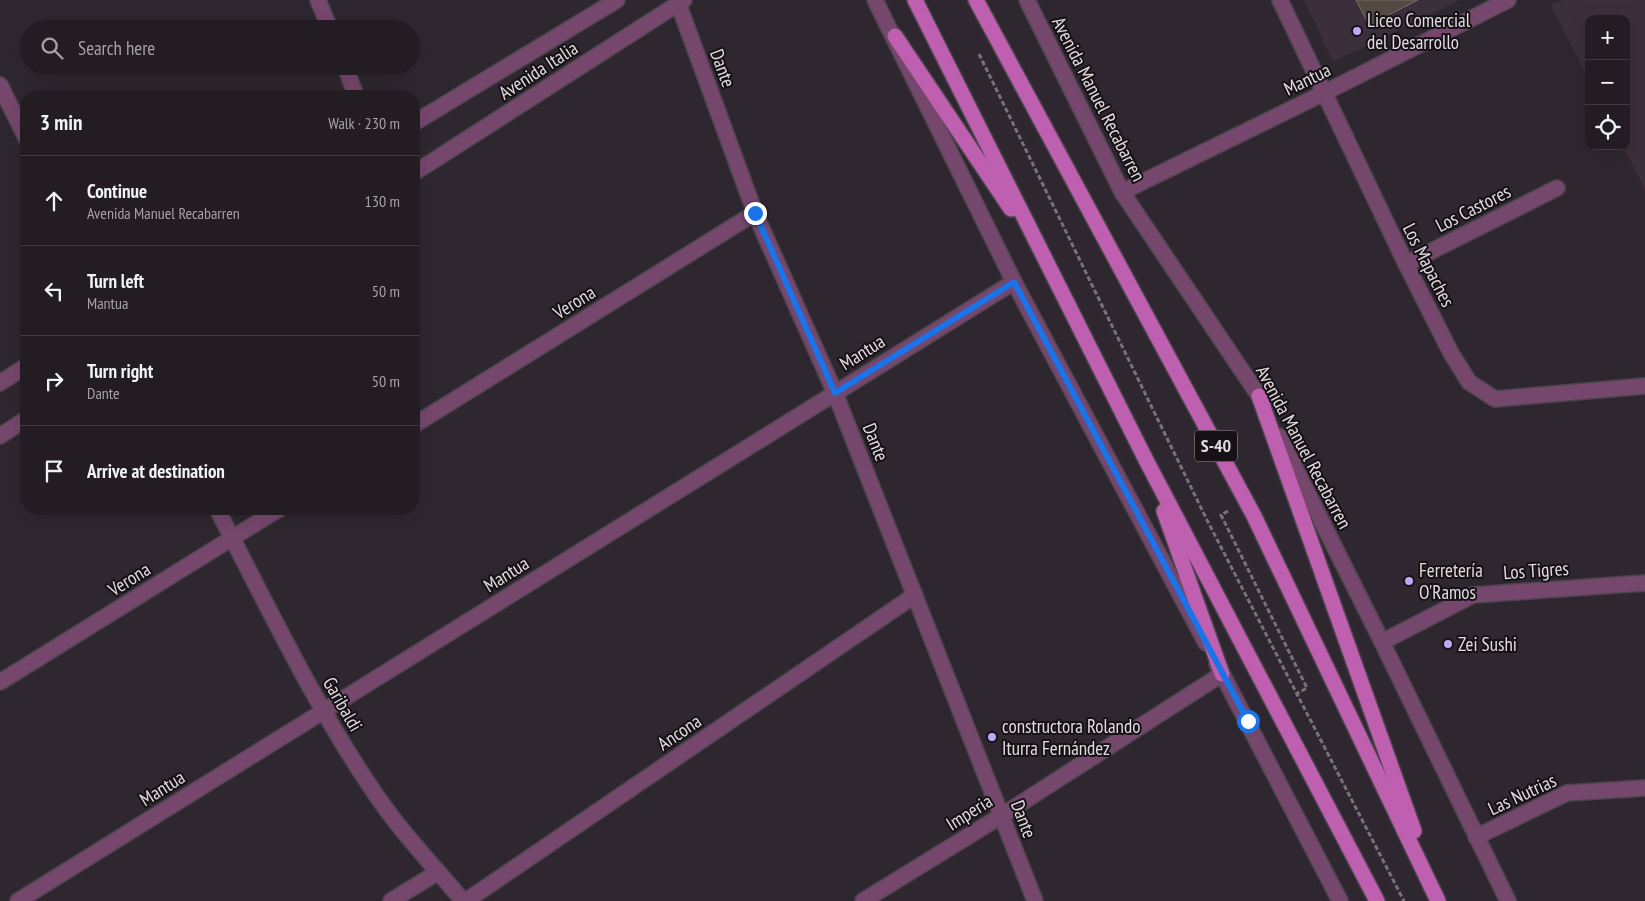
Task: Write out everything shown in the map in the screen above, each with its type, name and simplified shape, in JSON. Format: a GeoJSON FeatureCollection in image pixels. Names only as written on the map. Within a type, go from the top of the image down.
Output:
{"type":"FeatureCollection","features":[{"type":"Feature","properties":{"kind":"main road"},"geometry":{"type":"LineString","coordinates":[[915,0],[1146,460],[1377,901]]}},
{"type":"Feature","properties":{"kind":"main road","name":"S-40"},"geometry":{"type":"LineString","coordinates":[[976,0],[1254,516],[1439,901]]}},
{"type":"Feature","properties":{"kind":"main road"},"geometry":{"type":"LineString","coordinates":[[895,36],[1046,261]]}},
{"type":"Feature","properties":{"kind":"main road"},"geometry":{"type":"LineString","coordinates":[[1259,396],[1439,901]]}},
{"type":"Feature","properties":{"kind":"main road"},"geometry":{"type":"LineString","coordinates":[[1146,460],[1222,674]]}},
{"type":"Feature","properties":{"kind":"street"},"geometry":{"type":"LineString","coordinates":[[318,0],[326,20]]}},
{"type":"Feature","properties":{"kind":"street","name":"Avenida Italia"},"geometry":{"type":"LineString","coordinates":[[420,119],[617,0]]}},
{"type":"Feature","properties":{"kind":"street"},"geometry":{"type":"LineString","coordinates":[[875,0],[895,36],[1014,282],[1340,901]]}},
{"type":"Feature","properties":{"kind":"street","name":"Avenida Manuel Recabarren"},"geometry":{"type":"LineString","coordinates":[[1026,0],[1122,192],[1259,396],[1382,642],[1508,901]]}},
{"type":"Feature","properties":{"kind":"street","name":"Los Mapaches"},"geometry":{"type":"LineString","coordinates":[[1280,0],[1406,264],[1469,382],[1495,399],[1645,386]]}},
{"type":"Feature","properties":{"kind":"street","name":"Mantua"},"geometry":{"type":"LineString","coordinates":[[1122,192],[1508,0]]}},
{"type":"Feature","properties":{"kind":"street","name":"Avenida Italia"},"geometry":{"type":"LineString","coordinates":[[420,169],[680,1]]}},
{"type":"Feature","properties":{"kind":"street","name":"Dante"},"geometry":{"type":"LineString","coordinates":[[680,1],[755,213],[835,393],[1034,901]]}},
{"type":"Feature","properties":{"kind":"street"},"geometry":{"type":"LineString","coordinates":[[348,75],[354,90]]}},
{"type":"Feature","properties":{"kind":"street"},"geometry":{"type":"LineString","coordinates":[[0,85],[20,126]]}},
{"type":"Feature","properties":{"kind":"street","name":"Los Castores"},"geometry":{"type":"LineString","coordinates":[[1406,264],[1557,188]]}},
{"type":"Feature","properties":{"kind":"street","name":"Verona"},"geometry":{"type":"LineString","coordinates":[[420,421],[755,213]]}},
{"type":"Feature","properties":{"kind":"street","name":"Mantua"},"geometry":{"type":"LineString","coordinates":[[18,901],[1014,282]]}},
{"type":"Feature","properties":{"kind":"street"},"geometry":{"type":"LineString","coordinates":[[0,383],[20,370]]}},
{"type":"Feature","properties":{"kind":"street"},"geometry":{"type":"LineString","coordinates":[[0,436],[20,423]]}},
{"type":"Feature","properties":{"kind":"street","name":"Garibaldi"},"geometry":{"type":"LineString","coordinates":[[220,515],[323,712],[384,806],[415,846],[464,901]]}},
{"type":"Feature","properties":{"kind":"street","name":"Verona"},"geometry":{"type":"LineString","coordinates":[[0,682],[269,515]]}},
{"type":"Feature","properties":{"kind":"street","name":"Los Tigres"},"geometry":{"type":"LineString","coordinates":[[1382,642],[1473,595],[1645,583]]}},
{"type":"Feature","properties":{"kind":"street","name":"Ancona"},"geometry":{"type":"LineString","coordinates":[[464,901],[915,595]]}},
{"type":"Feature","properties":{"kind":"street","name":"Imperia"},"geometry":{"type":"LineString","coordinates":[[863,901],[1001,816],[1222,674]]}},
{"type":"Feature","properties":{"kind":"street","name":"Las Nutrias"},"geometry":{"type":"LineString","coordinates":[[1476,837],[1566,793],[1645,788]]}},
{"type":"Feature","properties":{"kind":"street"},"geometry":{"type":"LineString","coordinates":[[391,901],[438,872]]}},
{"type":"Feature","properties":{"kind":"path"},"geometry":{"type":"LineString","coordinates":[[978,53],[1208,522],[1404,901]]}},
{"type":"Feature","properties":{"kind":"shaded area","name":"Liceo Comercial del Desarrollo"},"geometry":{"type":"Polygon","coordinates":[[[1304,0],[1460,0],[1333,62],[1304,0]]]}},
{"type":"Feature","properties":{"kind":"shaded area"},"geometry":{"type":"Polygon","coordinates":[[[1564,0],[1645,0],[1645,190],[1625,150],[1630,150],[1630,15],[1585,15],[1585,72],[1551,5],[1564,0]]]}},
{"type":"Feature","properties":{"kind":"building"},"geometry":{"type":"Polygon","coordinates":[[[1356,0],[1418,0],[1369,25],[1356,0]]]}},
{"type":"Feature","properties":{"kind":"place","name":"Liceo Comercial del Desarrollo"},"geometry":{"type":"Point","coordinates":[1357,31]}},
{"type":"Feature","properties":{"kind":"place","name":"Ferretería O'Ramos"},"geometry":{"type":"Point","coordinates":[1409,581]}},
{"type":"Feature","properties":{"kind":"place","name":"Zei Sushi"},"geometry":{"type":"Point","coordinates":[1448,644]}},
{"type":"Feature","properties":{"kind":"place","name":"constructora Rolando Iturra Fernández"},"geometry":{"type":"Point","coordinates":[992,737]}},
{"type":"Feature","properties":{"kind":"route"},"geometry":{"type":"LineString","coordinates":[[755,213],[835,393],[1014,282],[1248,721]]}}]}
